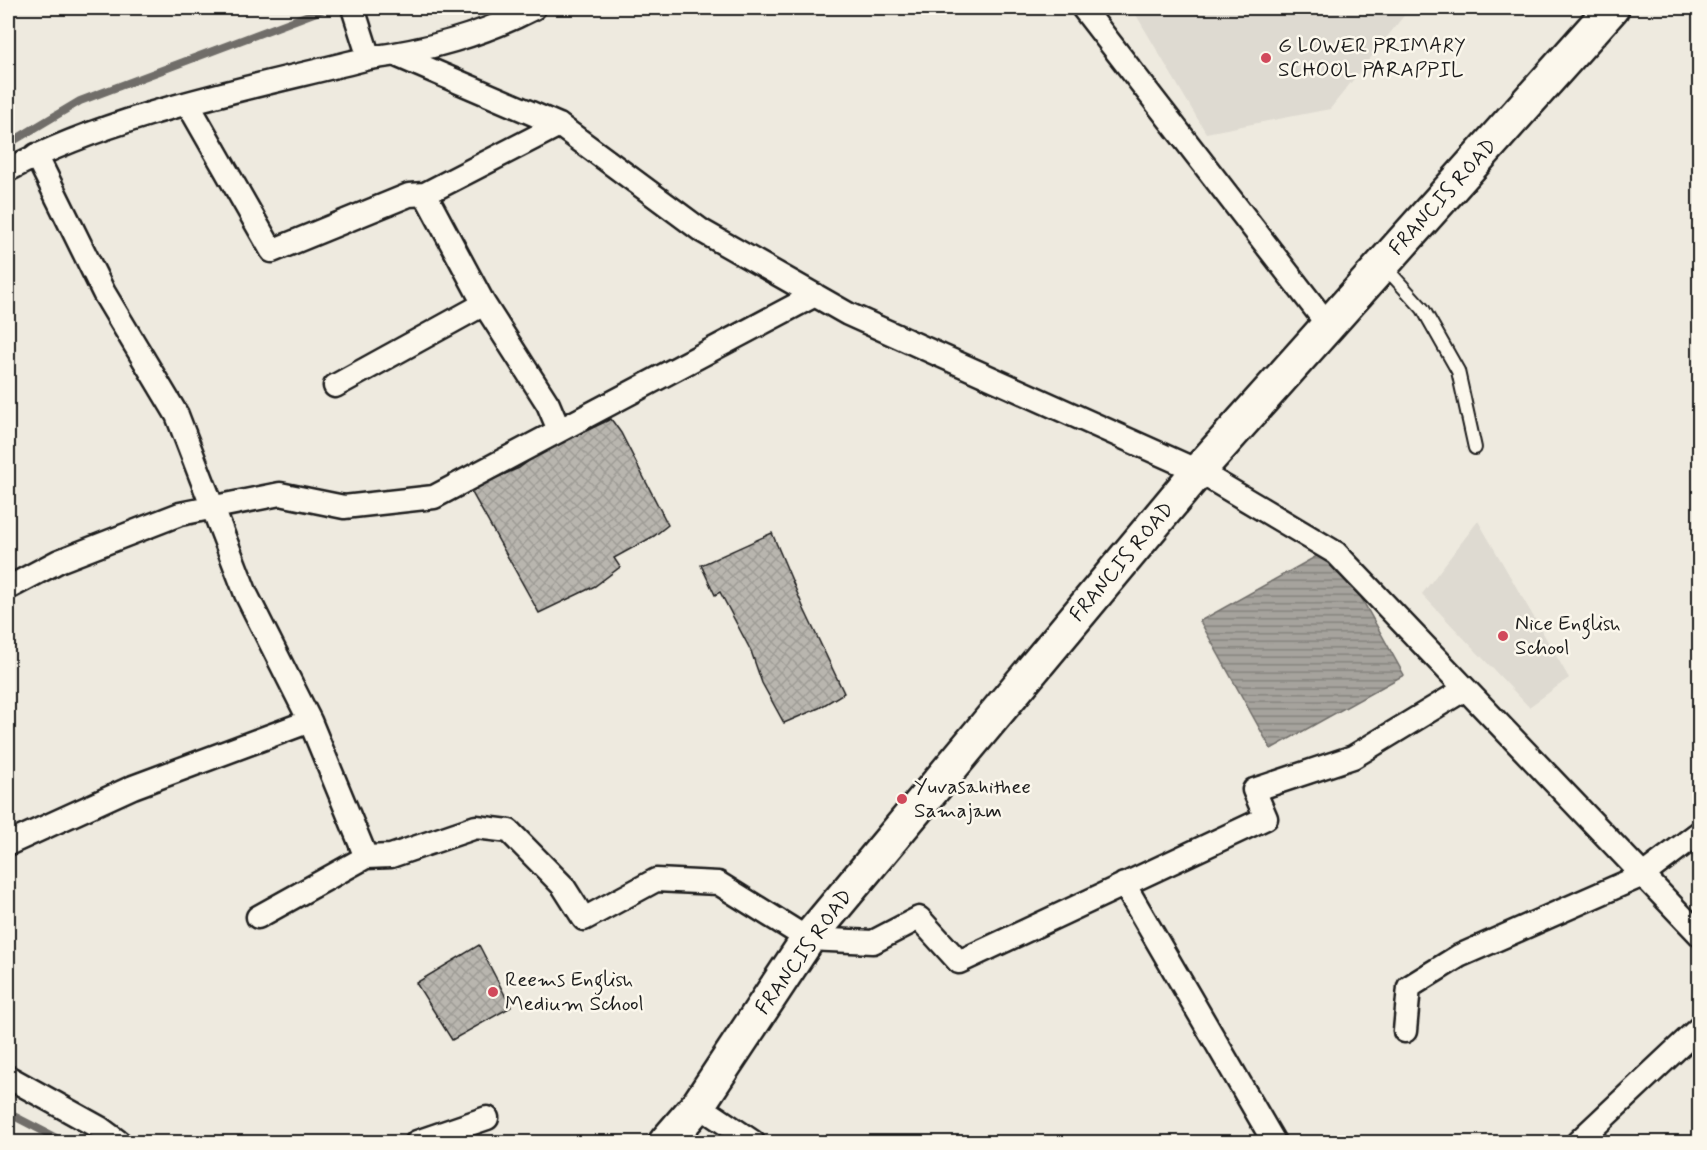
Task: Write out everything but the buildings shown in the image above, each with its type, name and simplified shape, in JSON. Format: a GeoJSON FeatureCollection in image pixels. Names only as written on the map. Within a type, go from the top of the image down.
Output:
{"type":"FeatureCollection","features":[{"type":"Feature","properties":{"kind":"main road","name":"FRANCIS ROAD"},"geometry":{"type":"LineString","coordinates":[[666,1143],[698,1105],[808,939],[1198,471],[1612,8]]}},
{"type":"Feature","properties":{"kind":"street"},"geometry":{"type":"LineString","coordinates":[[353,8],[369,58]]}},
{"type":"Feature","properties":{"kind":"street"},"geometry":{"type":"LineString","coordinates":[[8,170],[36,154],[161,111],[369,58],[396,55],[500,26],[534,8]]}},
{"type":"Feature","properties":{"kind":"street"},"geometry":{"type":"LineString","coordinates":[[1083,8],[1328,325]]}},
{"type":"Feature","properties":{"kind":"street"},"geometry":{"type":"LineString","coordinates":[[396,55],[559,125],[702,231],[848,314],[1198,471],[1336,553],[1700,935]]}},
{"type":"Feature","properties":{"kind":"street"},"geometry":{"type":"LineString","coordinates":[[188,104],[272,251],[409,195],[425,195],[559,125]]}},
{"type":"Feature","properties":{"kind":"street"},"geometry":{"type":"LineString","coordinates":[[36,154],[104,293],[177,415],[246,594],[310,721],[366,857]]}},
{"type":"Feature","properties":{"kind":"street"},"geometry":{"type":"LineString","coordinates":[[425,195],[484,304],[548,404],[560,430]]}},
{"type":"Feature","properties":{"kind":"street"},"geometry":{"type":"LineString","coordinates":[[8,588],[58,561],[180,514],[280,494],[344,507],[434,497],[815,295]]}},
{"type":"Feature","properties":{"kind":"street"},"geometry":{"type":"LineString","coordinates":[[335,386],[484,304]]}},
{"type":"Feature","properties":{"kind":"street"},"geometry":{"type":"LineString","coordinates":[[258,917],[366,857],[391,856],[476,826],[509,831],[563,886],[584,919],[656,880],[718,883],[808,939],[873,942],[919,918],[959,962],[1266,818],[1254,790],[1353,757],[1465,689]]}},
{"type":"Feature","properties":{"kind":"street"},"geometry":{"type":"LineString","coordinates":[[8,844],[133,787],[310,721]]}},
{"type":"Feature","properties":{"kind":"street"},"geometry":{"type":"LineString","coordinates":[[1405,1031],[1409,987],[1459,956],[1643,875],[1700,832]]}},
{"type":"Feature","properties":{"kind":"street"},"geometry":{"type":"LineString","coordinates":[[1124,884],[1274,1143]]}},
{"type":"Feature","properties":{"kind":"street"},"geometry":{"type":"LineString","coordinates":[[1578,1143],[1700,1027]]}},
{"type":"Feature","properties":{"kind":"street"},"geometry":{"type":"LineString","coordinates":[[8,1077],[100,1128],[119,1143]]}},
{"type":"Feature","properties":{"kind":"street"},"geometry":{"type":"LineString","coordinates":[[698,1105],[753,1143]]}},
{"type":"Feature","properties":{"kind":"street"},"geometry":{"type":"LineString","coordinates":[[417,1143],[487,1118]]}},
{"type":"Feature","properties":{"kind":"lane"},"geometry":{"type":"LineString","coordinates":[[1383,264],[1423,309],[1458,371],[1475,448]]}},
{"type":"Feature","properties":{"kind":"shaded area","name":"G LOWER PRIMARY SCHOOL PARAPPIL"},"geometry":{"type":"Polygon","coordinates":[[[1132,8],[1410,8],[1330,109],[1206,133],[1132,8]]]}},
{"type":"Feature","properties":{"kind":"shaded area","name":"Nice English School"},"geometry":{"type":"Polygon","coordinates":[[[1478,521],[1569,678],[1529,707],[1422,594],[1478,521]]]}},
{"type":"Feature","properties":{"kind":"shaded area"},"geometry":{"type":"Polygon","coordinates":[[[1333,547],[1404,675],[1271,749],[1200,621],[1333,547]]]}},
{"type":"Feature","properties":{"kind":"waterway"},"geometry":{"type":"LineString","coordinates":[[8,144],[80,101],[327,8]]}},
{"type":"Feature","properties":{"kind":"waterway"},"geometry":{"type":"LineString","coordinates":[[8,1113],[64,1142]]}},
{"type":"Feature","properties":{"kind":"place","name":"G LOWER PRIMARY SCHOOL PARAPPIL"},"geometry":{"type":"Point","coordinates":[1266,58]}},
{"type":"Feature","properties":{"kind":"place","name":"Nice English School"},"geometry":{"type":"Point","coordinates":[1503,636]}},
{"type":"Feature","properties":{"kind":"place","name":"Yuvasahithee Samajam"},"geometry":{"type":"Point","coordinates":[902,799]}},
{"type":"Feature","properties":{"kind":"place","name":"Reems English Medium School"},"geometry":{"type":"Point","coordinates":[493,992]}}]}
